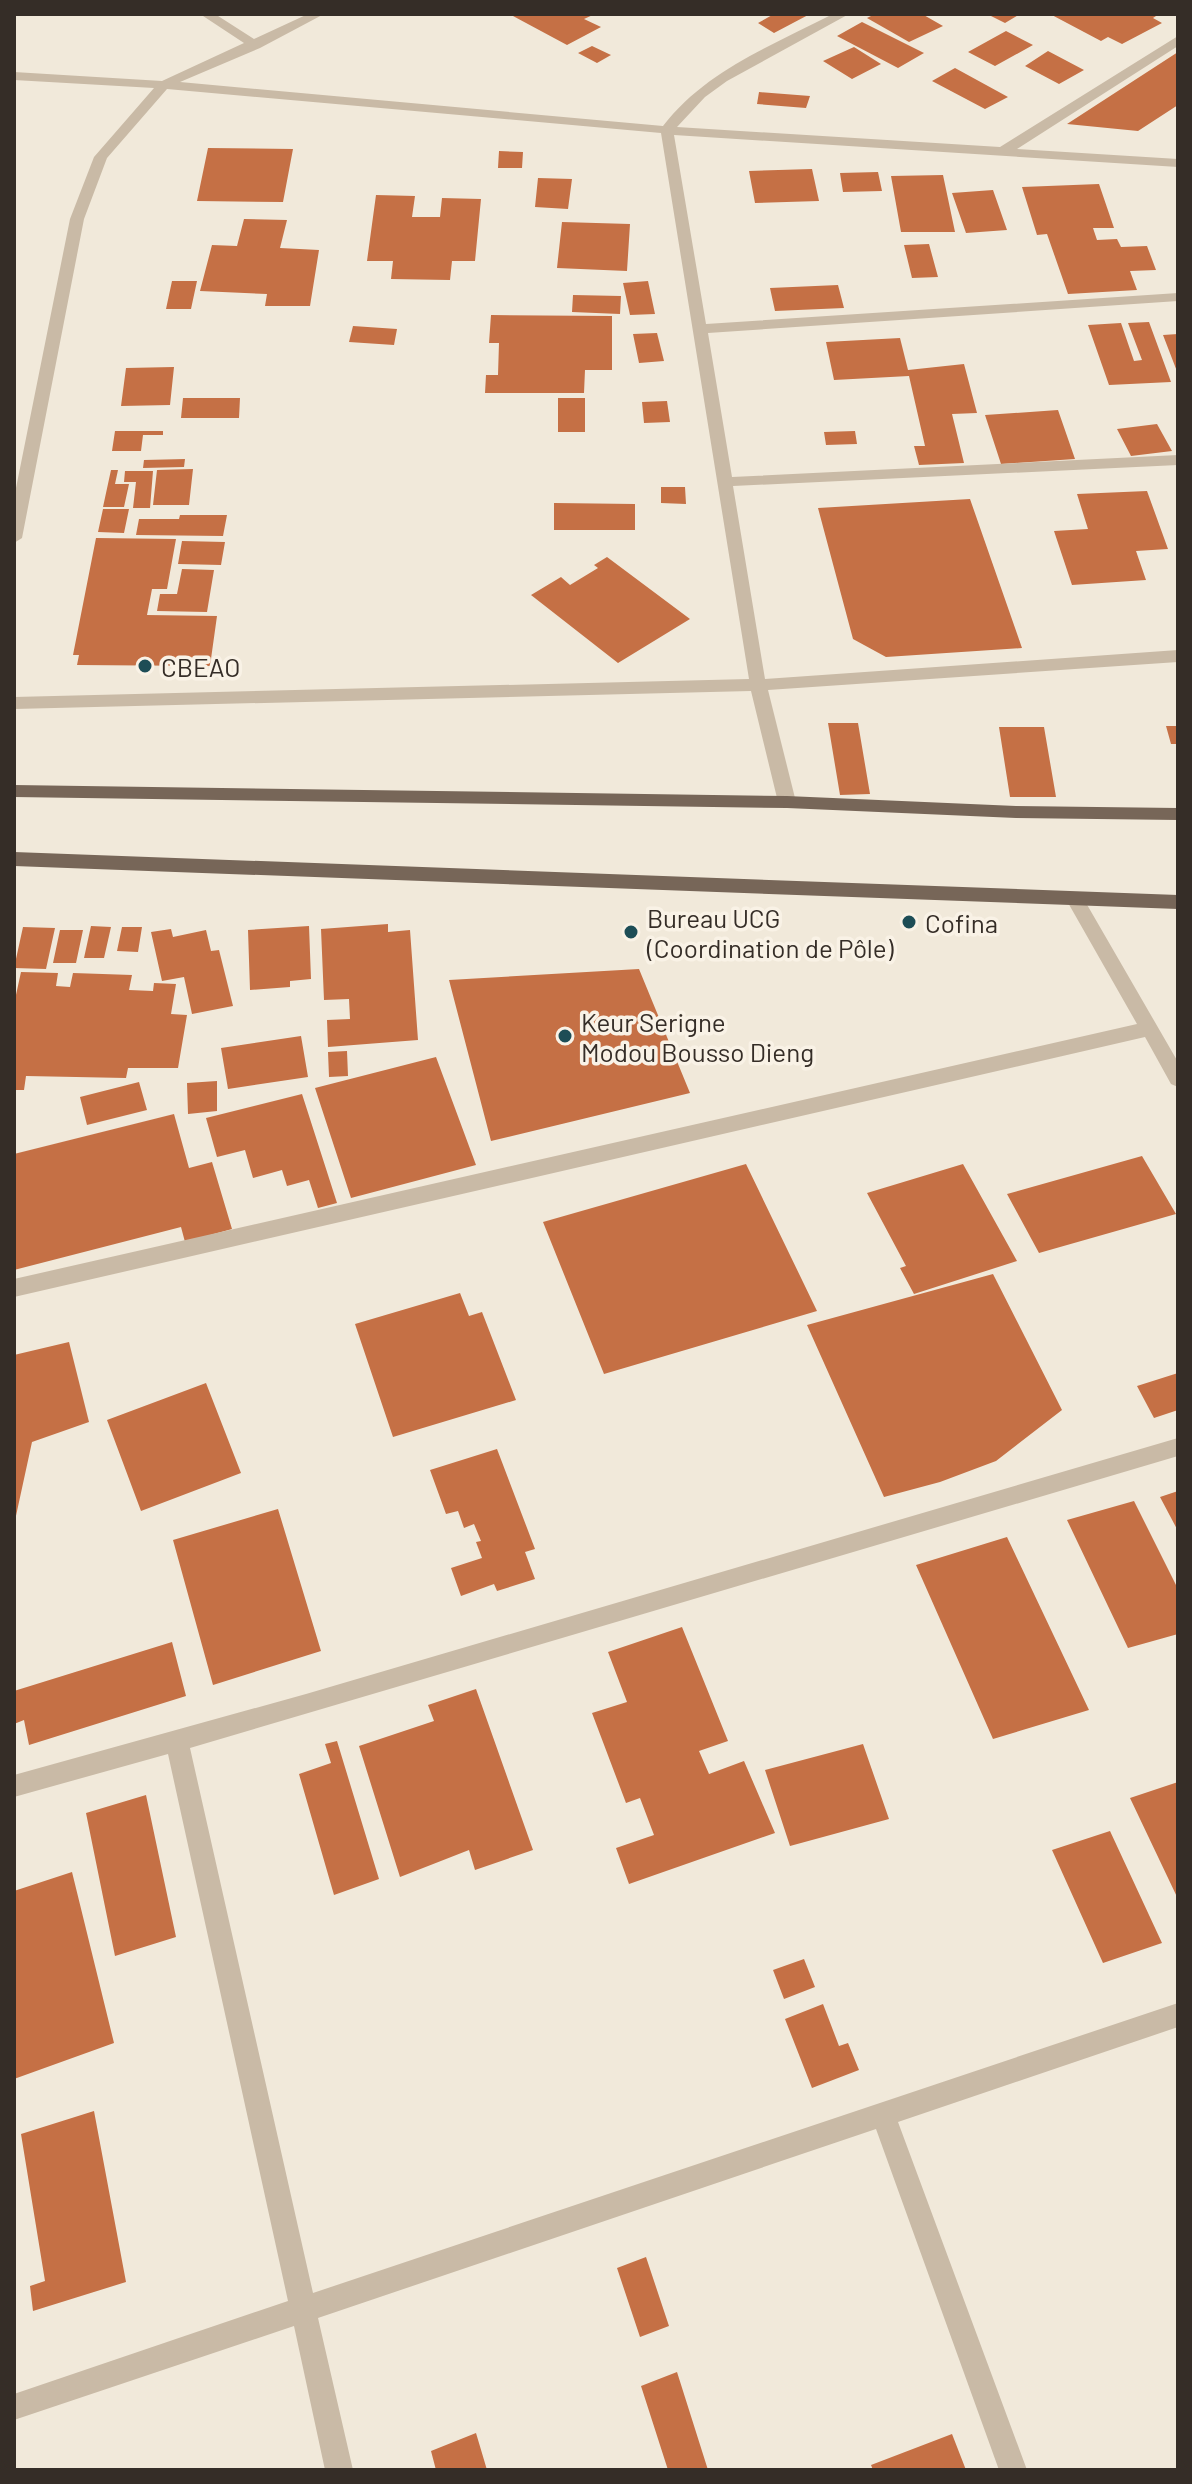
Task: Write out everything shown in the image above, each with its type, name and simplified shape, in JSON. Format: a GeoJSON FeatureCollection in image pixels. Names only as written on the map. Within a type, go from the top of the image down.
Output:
{"type":"FeatureCollection","features":[{"type":"Feature","properties":{"kind":"main road"},"geometry":{"type":"LineString","coordinates":[[14,791],[787,802],[1016,812],[1178,814]]}},
{"type":"Feature","properties":{"kind":"main road"},"geometry":{"type":"LineString","coordinates":[[14,859],[1076,901],[1178,902]]}},
{"type":"Feature","properties":{"kind":"street"},"geometry":{"type":"LineString","coordinates":[[206,14],[255,45]]}},
{"type":"Feature","properties":{"kind":"street"},"geometry":{"type":"LineString","coordinates":[[14,538],[77,219],[101,157],[164,85],[318,14]]}},
{"type":"Feature","properties":{"kind":"street"},"geometry":{"type":"LineString","coordinates":[[787,802],[758,685],[667,130],[677,113],[709,86],[843,14]]}},
{"type":"Feature","properties":{"kind":"street"},"geometry":{"type":"LineString","coordinates":[[1005,150],[1178,40]]}},
{"type":"Feature","properties":{"kind":"street"},"geometry":{"type":"LineString","coordinates":[[14,76],[164,85],[667,130],[1178,163]]}},
{"type":"Feature","properties":{"kind":"street"},"geometry":{"type":"LineString","coordinates":[[698,329],[1178,297]]}},
{"type":"Feature","properties":{"kind":"street"},"geometry":{"type":"LineString","coordinates":[[723,482],[1178,460]]}},
{"type":"Feature","properties":{"kind":"street"},"geometry":{"type":"LineString","coordinates":[[14,703],[758,685],[1178,656]]}},
{"type":"Feature","properties":{"kind":"street"},"geometry":{"type":"LineString","coordinates":[[1076,901],[1178,1079]]}},
{"type":"Feature","properties":{"kind":"street"},"geometry":{"type":"LineString","coordinates":[[14,1288],[1149,1029]]}},
{"type":"Feature","properties":{"kind":"street"},"geometry":{"type":"LineString","coordinates":[[14,1786],[177,1742],[866,1536],[1178,1447]]}},
{"type":"Feature","properties":{"kind":"street"},"geometry":{"type":"LineString","coordinates":[[177,1742],[339,2470]]}},
{"type":"Feature","properties":{"kind":"street"},"geometry":{"type":"LineString","coordinates":[[14,2407],[1178,2015]]}},
{"type":"Feature","properties":{"kind":"street"},"geometry":{"type":"LineString","coordinates":[[883,2114],[1013,2470]]}},
{"type":"Feature","properties":{"kind":"building"},"geometry":{"type":"Polygon","coordinates":[[[595,14],[584,19],[601,27],[567,45],[513,16],[595,14]]]}},
{"type":"Feature","properties":{"kind":"building"},"geometry":{"type":"Polygon","coordinates":[[[774,14],[810,14],[774,33],[758,23],[774,14]]]}},
{"type":"Feature","properties":{"kind":"building"},"geometry":{"type":"Polygon","coordinates":[[[875,14],[922,14],[943,26],[909,42],[867,18],[875,14]]]}},
{"type":"Feature","properties":{"kind":"building"},"geometry":{"type":"Polygon","coordinates":[[[987,14],[1020,14],[1005,23],[987,14]]]}},
{"type":"Feature","properties":{"kind":"building"},"geometry":{"type":"Polygon","coordinates":[[[1050,14],[1159,14],[1153,18],[1162,23],[1122,44],[1108,37],[1101,41],[1050,14]]]}},
{"type":"Feature","properties":{"kind":"building"},"geometry":{"type":"Polygon","coordinates":[[[862,22],[924,53],[898,68],[837,36],[862,22]]]}},
{"type":"Feature","properties":{"kind":"building"},"geometry":{"type":"Polygon","coordinates":[[[1006,31],[1033,45],[995,66],[968,52],[1006,31]]]}},
{"type":"Feature","properties":{"kind":"building"},"geometry":{"type":"Polygon","coordinates":[[[592,46],[611,55],[597,63],[578,53],[592,46]]]}},
{"type":"Feature","properties":{"kind":"building"},"geometry":{"type":"Polygon","coordinates":[[[854,47],[881,64],[852,79],[823,61],[854,47]]]}},
{"type":"Feature","properties":{"kind":"building"},"geometry":{"type":"Polygon","coordinates":[[[1048,51],[1084,70],[1059,84],[1025,66],[1048,51]]]}},
{"type":"Feature","properties":{"kind":"building"},"geometry":{"type":"Polygon","coordinates":[[[1178,52],[1178,105],[1138,131],[1067,124],[1178,52]]]}},
{"type":"Feature","properties":{"kind":"building"},"geometry":{"type":"Polygon","coordinates":[[[955,68],[1008,97],[985,109],[932,81],[955,68]]]}},
{"type":"Feature","properties":{"kind":"building"},"geometry":{"type":"Polygon","coordinates":[[[759,92],[810,96],[806,108],[757,104],[759,92]]]}},
{"type":"Feature","properties":{"kind":"building"},"geometry":{"type":"Polygon","coordinates":[[[208,148],[293,149],[283,202],[197,201],[208,148]]]}},
{"type":"Feature","properties":{"kind":"building"},"geometry":{"type":"Polygon","coordinates":[[[499,151],[523,152],[522,168],[498,168],[499,151]]]}},
{"type":"Feature","properties":{"kind":"building"},"geometry":{"type":"Polygon","coordinates":[[[812,169],[819,201],[755,203],[749,171],[812,169]]]}},
{"type":"Feature","properties":{"kind":"building"},"geometry":{"type":"Polygon","coordinates":[[[878,172],[882,191],[843,192],[840,173],[878,172]]]}},
{"type":"Feature","properties":{"kind":"building"},"geometry":{"type":"Polygon","coordinates":[[[943,175],[955,232],[901,232],[891,176],[943,175]]]}},
{"type":"Feature","properties":{"kind":"building"},"geometry":{"type":"Polygon","coordinates":[[[538,178],[572,179],[568,209],[535,207],[538,178]]]}},
{"type":"Feature","properties":{"kind":"building"},"geometry":{"type":"Polygon","coordinates":[[[1099,184],[1114,228],[1093,228],[1097,240],[1117,239],[1121,247],[1147,246],[1156,270],[1130,271],[1137,290],[1068,294],[1047,234],[1037,235],[1022,187],[1099,184]]]}},
{"type":"Feature","properties":{"kind":"building"},"geometry":{"type":"Polygon","coordinates":[[[993,190],[1007,230],[966,233],[952,193],[993,190]]]}},
{"type":"Feature","properties":{"kind":"building"},"geometry":{"type":"Polygon","coordinates":[[[376,195],[415,196],[412,217],[440,217],[442,198],[481,199],[475,261],[452,261],[450,280],[391,279],[393,261],[367,261],[376,195]]]}},
{"type":"Feature","properties":{"kind":"building"},"geometry":{"type":"Polygon","coordinates":[[[244,219],[287,220],[280,248],[319,250],[310,306],[265,306],[267,294],[200,291],[212,245],[237,246],[244,219]]]}},
{"type":"Feature","properties":{"kind":"building"},"geometry":{"type":"Polygon","coordinates":[[[562,222],[630,224],[627,271],[557,268],[562,222]]]}},
{"type":"Feature","properties":{"kind":"building"},"geometry":{"type":"Polygon","coordinates":[[[929,244],[938,277],[912,278],[904,245],[929,244]]]}},
{"type":"Feature","properties":{"kind":"building"},"geometry":{"type":"Polygon","coordinates":[[[172,281],[197,281],[191,309],[166,309],[172,281]]]}},
{"type":"Feature","properties":{"kind":"building"},"geometry":{"type":"Polygon","coordinates":[[[648,281],[655,314],[630,315],[623,283],[648,281]]]}},
{"type":"Feature","properties":{"kind":"building"},"geometry":{"type":"Polygon","coordinates":[[[838,285],[844,308],[775,311],[770,288],[838,285]]]}},
{"type":"Feature","properties":{"kind":"building"},"geometry":{"type":"Polygon","coordinates":[[[573,295],[621,296],[620,314],[572,312],[573,295]]]}},
{"type":"Feature","properties":{"kind":"building"},"geometry":{"type":"Polygon","coordinates":[[[491,315],[612,316],[612,370],[585,370],[584,393],[485,393],[486,375],[498,375],[499,343],[489,343],[491,315]]]}},
{"type":"Feature","properties":{"kind":"building"},"geometry":{"type":"Polygon","coordinates":[[[1149,322],[1171,382],[1109,385],[1088,325],[1121,323],[1134,361],[1142,360],[1128,323],[1149,322]]]}},
{"type":"Feature","properties":{"kind":"building"},"geometry":{"type":"Polygon","coordinates":[[[353,326],[397,329],[394,345],[349,342],[353,326]]]}},
{"type":"Feature","properties":{"kind":"building"},"geometry":{"type":"Polygon","coordinates":[[[657,333],[664,361],[639,363],[633,334],[657,333]]]}},
{"type":"Feature","properties":{"kind":"building"},"geometry":{"type":"Polygon","coordinates":[[[1178,334],[1178,374],[1163,335],[1178,334]]]}},
{"type":"Feature","properties":{"kind":"building"},"geometry":{"type":"Polygon","coordinates":[[[900,338],[908,370],[964,364],[977,413],[952,414],[964,463],[919,465],[914,446],[925,446],[909,376],[834,380],[826,342],[900,338]]]}},
{"type":"Feature","properties":{"kind":"building"},"geometry":{"type":"Polygon","coordinates":[[[174,367],[170,405],[121,406],[126,368],[174,367]]]}},
{"type":"Feature","properties":{"kind":"building"},"geometry":{"type":"Polygon","coordinates":[[[183,398],[240,398],[239,418],[181,418],[183,398]]]}},
{"type":"Feature","properties":{"kind":"building"},"geometry":{"type":"Polygon","coordinates":[[[558,398],[585,398],[585,432],[558,432],[558,398]]]}},
{"type":"Feature","properties":{"kind":"building"},"geometry":{"type":"Polygon","coordinates":[[[667,401],[670,422],[644,423],[642,402],[667,401]]]}},
{"type":"Feature","properties":{"kind":"building"},"geometry":{"type":"Polygon","coordinates":[[[1058,410],[1075,459],[1001,464],[985,415],[1058,410]]]}},
{"type":"Feature","properties":{"kind":"building"},"geometry":{"type":"Polygon","coordinates":[[[1157,424],[1172,451],[1131,456],[1117,429],[1157,424]]]}},
{"type":"Feature","properties":{"kind":"building"},"geometry":{"type":"Polygon","coordinates":[[[115,431],[163,431],[163,435],[143,435],[141,451],[112,451],[115,431]]]}},
{"type":"Feature","properties":{"kind":"building"},"geometry":{"type":"Polygon","coordinates":[[[855,431],[857,444],[826,445],[824,432],[855,431]]]}},
{"type":"Feature","properties":{"kind":"building"},"geometry":{"type":"Polygon","coordinates":[[[185,459],[184,467],[143,468],[144,460],[185,459]]]}},
{"type":"Feature","properties":{"kind":"building"},"geometry":{"type":"Polygon","coordinates":[[[193,469],[189,505],[153,505],[157,470],[193,469]]]}},
{"type":"Feature","properties":{"kind":"building"},"geometry":{"type":"Polygon","coordinates":[[[111,470],[118,470],[115,484],[129,484],[124,507],[103,507],[111,470]]]}},
{"type":"Feature","properties":{"kind":"building"},"geometry":{"type":"Polygon","coordinates":[[[125,471],[153,471],[150,508],[133,508],[136,482],[124,482],[125,471]]]}},
{"type":"Feature","properties":{"kind":"building"},"geometry":{"type":"Polygon","coordinates":[[[661,487],[685,487],[686,504],[661,503],[661,487]]]}},
{"type":"Feature","properties":{"kind":"building"},"geometry":{"type":"Polygon","coordinates":[[[1147,491],[1168,549],[1136,551],[1146,580],[1072,585],[1054,531],[1088,529],[1077,494],[1147,491]]]}},
{"type":"Feature","properties":{"kind":"building"},"geometry":{"type":"Polygon","coordinates":[[[970,499],[1022,648],[886,657],[853,639],[818,508],[970,499]]]}},
{"type":"Feature","properties":{"kind":"building"},"geometry":{"type":"Polygon","coordinates":[[[554,503],[635,504],[635,530],[554,530],[554,503]]]}},
{"type":"Feature","properties":{"kind":"building"},"geometry":{"type":"Polygon","coordinates":[[[103,509],[129,509],[124,533],[98,532],[103,509]]]}},
{"type":"Feature","properties":{"kind":"building"},"geometry":{"type":"Polygon","coordinates":[[[180,515],[227,515],[223,536],[136,535],[139,519],[179,519],[180,515]]]}},
{"type":"Feature","properties":{"kind":"building"},"geometry":{"type":"Polygon","coordinates":[[[96,538],[176,539],[167,589],[152,589],[147,615],[217,616],[210,666],[77,665],[79,655],[73,655],[96,538]]]}},
{"type":"Feature","properties":{"kind":"building"},"geometry":{"type":"Polygon","coordinates":[[[182,541],[225,542],[221,565],[178,564],[182,541]]]}},
{"type":"Feature","properties":{"kind":"building"},"geometry":{"type":"Polygon","coordinates":[[[607,557],[690,619],[618,663],[531,595],[561,577],[570,585],[598,568],[594,565],[607,557]]]}},
{"type":"Feature","properties":{"kind":"building"},"geometry":{"type":"Polygon","coordinates":[[[182,569],[214,570],[207,612],[157,611],[160,594],[177,594],[182,569]]]}},
{"type":"Feature","properties":{"kind":"building"},"geometry":{"type":"Polygon","coordinates":[[[828,723],[858,723],[870,794],[840,795],[828,723]]]}},
{"type":"Feature","properties":{"kind":"building"},"geometry":{"type":"Polygon","coordinates":[[[1166,726],[1178,726],[1178,744],[1171,744],[1166,726]]]}},
{"type":"Feature","properties":{"kind":"building"},"geometry":{"type":"Polygon","coordinates":[[[999,727],[1044,727],[1056,797],[1010,797],[999,727]]]}},
{"type":"Feature","properties":{"kind":"building"},"geometry":{"type":"Polygon","coordinates":[[[388,924],[388,932],[410,930],[418,1040],[328,1047],[327,1020],[350,1019],[349,999],[324,1000],[321,929],[388,924]]]}},
{"type":"Feature","properties":{"kind":"building"},"geometry":{"type":"Polygon","coordinates":[[[91,926],[111,927],[104,958],[84,958],[91,926]]]}},
{"type":"Feature","properties":{"kind":"building"},"geometry":{"type":"Polygon","coordinates":[[[309,926],[311,979],[290,981],[290,987],[250,990],[248,930],[309,926]]]}},
{"type":"Feature","properties":{"kind":"building"},"geometry":{"type":"Polygon","coordinates":[[[23,927],[55,928],[46,969],[14,968],[23,927]]]}},
{"type":"Feature","properties":{"kind":"building"},"geometry":{"type":"Polygon","coordinates":[[[122,927],[142,927],[138,952],[117,951],[122,927]]]}},
{"type":"Feature","properties":{"kind":"building"},"geometry":{"type":"Polygon","coordinates":[[[171,929],[173,937],[206,930],[211,951],[219,950],[233,1006],[192,1014],[184,977],[162,981],[151,932],[171,929]]]}},
{"type":"Feature","properties":{"kind":"building"},"geometry":{"type":"Polygon","coordinates":[[[60,930],[83,930],[76,963],[53,963],[60,930]]]}},
{"type":"Feature","properties":{"kind":"building","name":"Keur Serigne Modou Bousso Dieng"},"geometry":{"type":"Polygon","coordinates":[[[639,969],[690,1093],[491,1141],[449,980],[639,969]]]}},
{"type":"Feature","properties":{"kind":"building"},"geometry":{"type":"Polygon","coordinates":[[[21,972],[58,973],[56,986],[70,987],[73,973],[132,975],[129,990],[153,991],[154,983],[176,984],[171,1014],[187,1015],[178,1068],[128,1068],[126,1078],[26,1076],[24,1090],[14,1090],[14,1004],[21,972]]]}},
{"type":"Feature","properties":{"kind":"building"},"geometry":{"type":"Polygon","coordinates":[[[301,1036],[308,1077],[228,1089],[221,1048],[301,1036]]]}},
{"type":"Feature","properties":{"kind":"building"},"geometry":{"type":"Polygon","coordinates":[[[347,1051],[348,1076],[329,1077],[328,1052],[347,1051]]]}},
{"type":"Feature","properties":{"kind":"building"},"geometry":{"type":"Polygon","coordinates":[[[436,1057],[476,1165],[351,1198],[315,1088],[436,1057]]]}},
{"type":"Feature","properties":{"kind":"building"},"geometry":{"type":"Polygon","coordinates":[[[217,1081],[217,1111],[188,1114],[187,1083],[217,1081]]]}},
{"type":"Feature","properties":{"kind":"building"},"geometry":{"type":"Polygon","coordinates":[[[139,1082],[147,1110],[87,1125],[80,1097],[139,1082]]]}},
{"type":"Feature","properties":{"kind":"building"},"geometry":{"type":"Polygon","coordinates":[[[302,1094],[337,1203],[318,1208],[309,1180],[287,1186],[282,1170],[253,1178],[245,1150],[217,1157],[206,1118],[302,1094]]]}},
{"type":"Feature","properties":{"kind":"building"},"geometry":{"type":"Polygon","coordinates":[[[174,1114],[189,1168],[212,1162],[232,1229],[185,1242],[181,1227],[14,1270],[14,1154],[174,1114]]]}},
{"type":"Feature","properties":{"kind":"building"},"geometry":{"type":"Polygon","coordinates":[[[1142,1156],[1176,1214],[1039,1253],[1007,1194],[1142,1156]]]}},
{"type":"Feature","properties":{"kind":"building"},"geometry":{"type":"Polygon","coordinates":[[[746,1164],[817,1311],[604,1374],[543,1222],[746,1164]]]}},
{"type":"Feature","properties":{"kind":"building"},"geometry":{"type":"Polygon","coordinates":[[[963,1164],[1017,1261],[914,1294],[900,1268],[906,1266],[867,1193],[963,1164]]]}},
{"type":"Feature","properties":{"kind":"building"},"geometry":{"type":"Polygon","coordinates":[[[993,1274],[1062,1410],[996,1461],[940,1482],[884,1497],[807,1325],[993,1274]]]}},
{"type":"Feature","properties":{"kind":"building"},"geometry":{"type":"Polygon","coordinates":[[[460,1293],[469,1316],[482,1312],[516,1400],[393,1437],[355,1324],[460,1293]]]}},
{"type":"Feature","properties":{"kind":"building"},"geometry":{"type":"Polygon","coordinates":[[[69,1342],[89,1422],[32,1442],[14,1525],[14,1355],[69,1342]]]}},
{"type":"Feature","properties":{"kind":"building"},"geometry":{"type":"Polygon","coordinates":[[[1178,1373],[1178,1410],[1154,1418],[1137,1386],[1178,1373]]]}},
{"type":"Feature","properties":{"kind":"building"},"geometry":{"type":"Polygon","coordinates":[[[206,1383],[241,1473],[141,1511],[107,1420],[206,1383]]]}},
{"type":"Feature","properties":{"kind":"building"},"geometry":{"type":"Polygon","coordinates":[[[497,1449],[535,1549],[525,1552],[535,1579],[497,1591],[494,1584],[461,1596],[451,1568],[482,1558],[476,1542],[481,1541],[474,1524],[464,1528],[458,1511],[446,1514],[430,1470],[497,1449]]]}},
{"type":"Feature","properties":{"kind":"building"},"geometry":{"type":"Polygon","coordinates":[[[1178,1491],[1178,1531],[1160,1497],[1178,1491]]]}},
{"type":"Feature","properties":{"kind":"building"},"geometry":{"type":"Polygon","coordinates":[[[1134,1501],[1178,1589],[1178,1634],[1128,1648],[1067,1520],[1134,1501]]]}},
{"type":"Feature","properties":{"kind":"building"},"geometry":{"type":"Polygon","coordinates":[[[278,1509],[321,1651],[213,1685],[173,1540],[278,1509]]]}},
{"type":"Feature","properties":{"kind":"building"},"geometry":{"type":"Polygon","coordinates":[[[1007,1537],[1089,1710],[993,1739],[916,1565],[1007,1537]]]}},
{"type":"Feature","properties":{"kind":"building"},"geometry":{"type":"Polygon","coordinates":[[[682,1627],[728,1741],[699,1751],[709,1774],[744,1761],[775,1833],[629,1884],[616,1848],[654,1835],[640,1798],[626,1803],[592,1713],[627,1702],[608,1652],[682,1627]]]}},
{"type":"Feature","properties":{"kind":"building"},"geometry":{"type":"Polygon","coordinates":[[[172,1642],[186,1696],[29,1745],[24,1720],[14,1724],[14,1691],[172,1642]]]}},
{"type":"Feature","properties":{"kind":"building"},"geometry":{"type":"Polygon","coordinates":[[[476,1689],[533,1850],[475,1870],[469,1850],[400,1877],[359,1746],[434,1721],[428,1705],[476,1689]]]}},
{"type":"Feature","properties":{"kind":"building"},"geometry":{"type":"Polygon","coordinates":[[[337,1741],[379,1879],[334,1895],[299,1774],[331,1763],[325,1744],[337,1741]]]}},
{"type":"Feature","properties":{"kind":"building"},"geometry":{"type":"Polygon","coordinates":[[[863,1744],[889,1819],[790,1846],[765,1770],[863,1744]]]}},
{"type":"Feature","properties":{"kind":"building"},"geometry":{"type":"Polygon","coordinates":[[[1178,1782],[1178,1899],[1130,1798],[1178,1782]]]}},
{"type":"Feature","properties":{"kind":"building"},"geometry":{"type":"Polygon","coordinates":[[[146,1795],[176,1937],[115,1956],[86,1813],[146,1795]]]}},
{"type":"Feature","properties":{"kind":"building"},"geometry":{"type":"Polygon","coordinates":[[[1110,1831],[1162,1943],[1103,1963],[1052,1850],[1110,1831]]]}},
{"type":"Feature","properties":{"kind":"building"},"geometry":{"type":"Polygon","coordinates":[[[72,1872],[114,2043],[14,2079],[14,1891],[72,1872]]]}},
{"type":"Feature","properties":{"kind":"building"},"geometry":{"type":"Polygon","coordinates":[[[804,1959],[815,1987],[784,1999],[773,1970],[804,1959]]]}},
{"type":"Feature","properties":{"kind":"building"},"geometry":{"type":"Polygon","coordinates":[[[823,2004],[839,2046],[848,2043],[859,2070],[812,2088],[785,2019],[823,2004]]]}},
{"type":"Feature","properties":{"kind":"building"},"geometry":{"type":"Polygon","coordinates":[[[94,2111],[126,2282],[33,2311],[30,2286],[45,2281],[21,2134],[94,2111]]]}},
{"type":"Feature","properties":{"kind":"building"},"geometry":{"type":"Polygon","coordinates":[[[646,2257],[669,2326],[640,2337],[617,2268],[646,2257]]]}},
{"type":"Feature","properties":{"kind":"building"},"geometry":{"type":"Polygon","coordinates":[[[677,2372],[708,2470],[668,2470],[641,2386],[677,2372]]]}},
{"type":"Feature","properties":{"kind":"building"},"geometry":{"type":"Polygon","coordinates":[[[476,2433],[487,2470],[436,2470],[431,2451],[476,2433]]]}},
{"type":"Feature","properties":{"kind":"building"},"geometry":{"type":"Polygon","coordinates":[[[952,2434],[966,2470],[873,2470],[871,2465],[952,2434]]]}},
{"type":"Feature","properties":{"kind":"place","name":"CBEAO"},"geometry":{"type":"Point","coordinates":[145,666]}},
{"type":"Feature","properties":{"kind":"place","name":"Cofina"},"geometry":{"type":"Point","coordinates":[909,922]}},
{"type":"Feature","properties":{"kind":"place","name":"Bureau UCG (Coordination de Pôle)"},"geometry":{"type":"Point","coordinates":[631,932]}},
{"type":"Feature","properties":{"kind":"place","name":"Keur Serigne Modou Bousso Dieng"},"geometry":{"type":"Point","coordinates":[565,1036]}}]}
